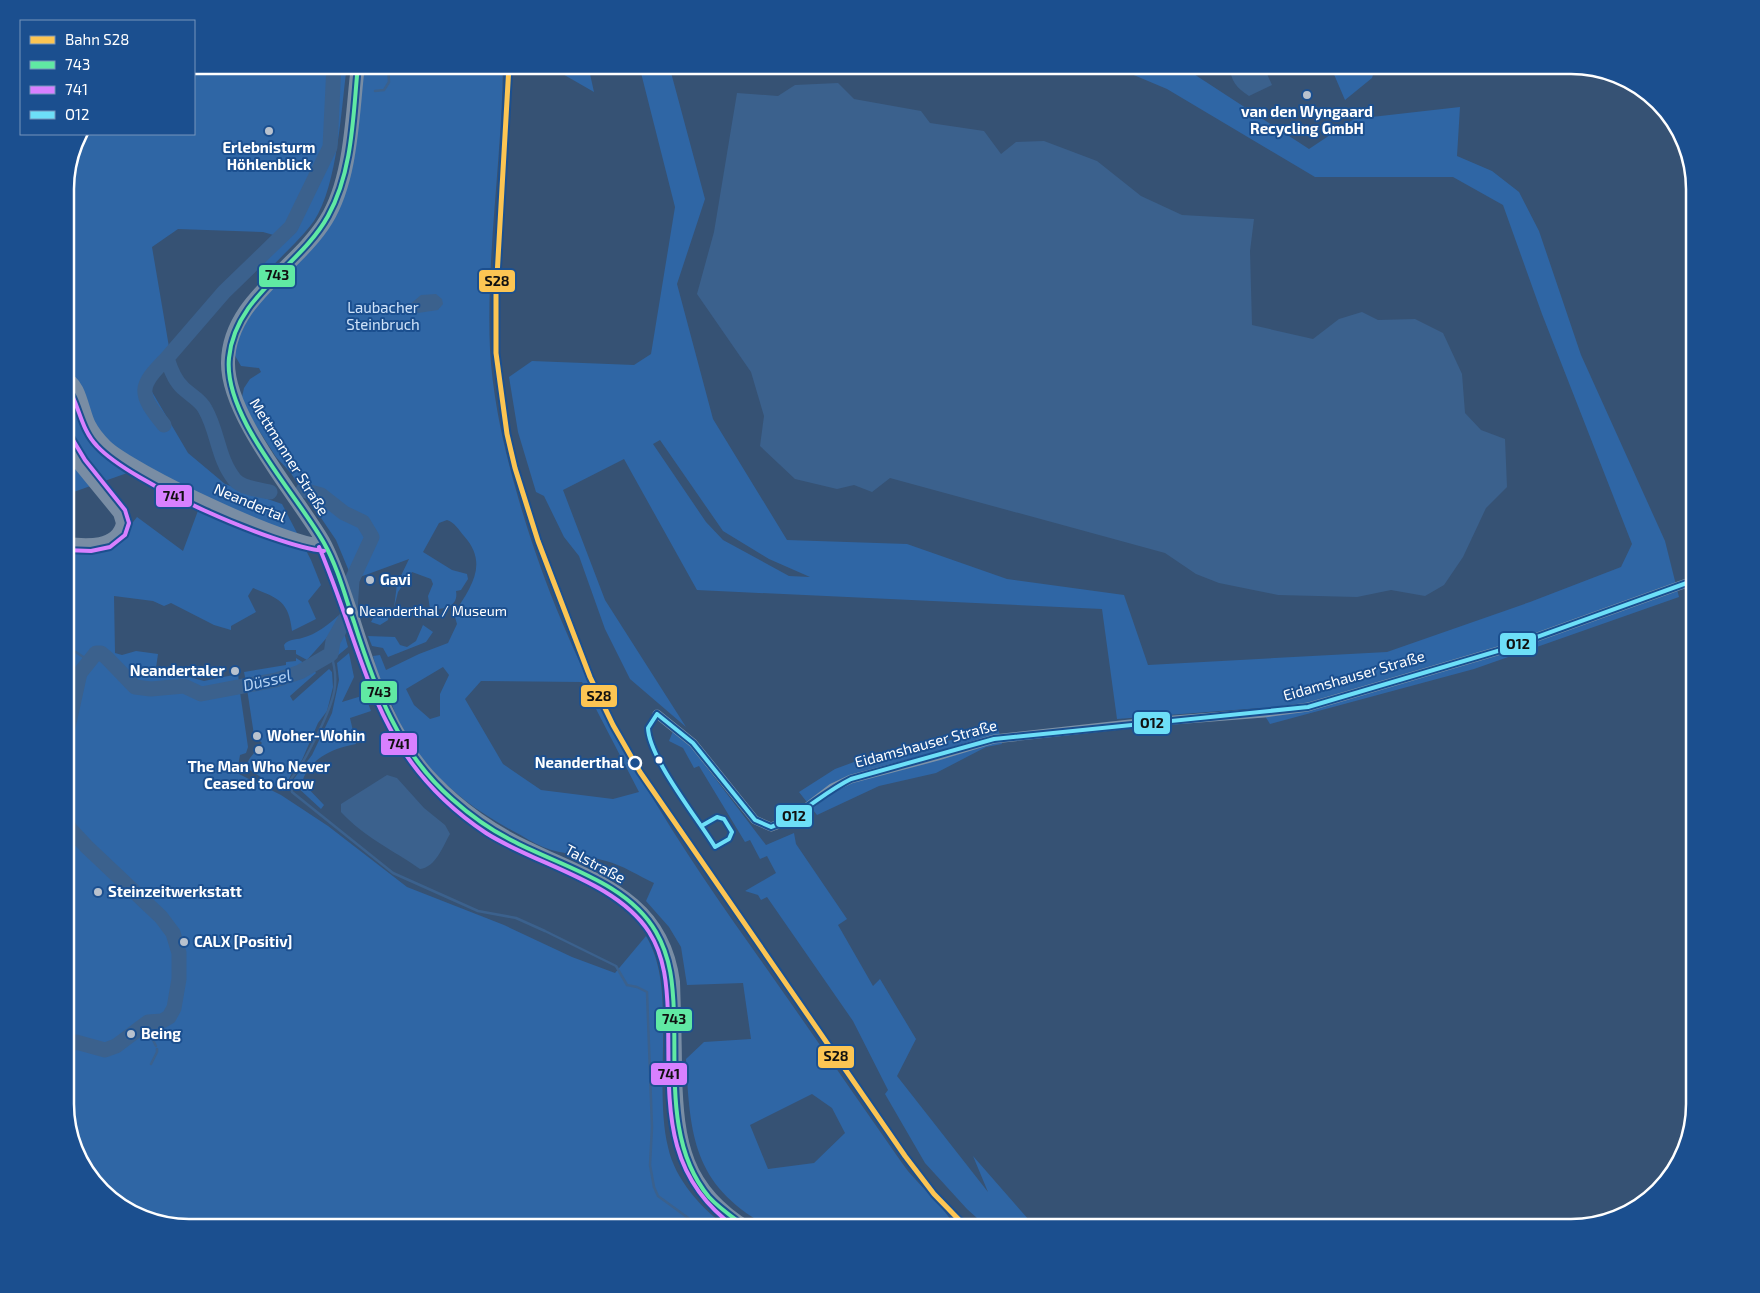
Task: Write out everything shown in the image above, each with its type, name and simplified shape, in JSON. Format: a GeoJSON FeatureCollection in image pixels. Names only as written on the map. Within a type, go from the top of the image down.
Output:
{"type":"FeatureCollection","features":[{"type":"Feature","properties":{"kind":"main road","name":"Mettmanner Straße"},"geometry":{"type":"LineString","coordinates":[[347,602],[325,545],[236,404],[229,379],[228,353],[234,330],[244,313],[314,235],[334,204],[346,158],[357,74]]}},
{"type":"Feature","properties":{"kind":"main road","name":"Neandertal"},"geometry":{"type":"LineString","coordinates":[[74,385],[94,434],[113,454],[130,465],[172,487],[284,535],[316,547],[325,545]]}},
{"type":"Feature","properties":{"kind":"main road"},"geometry":{"type":"LineString","coordinates":[[74,454],[80,464],[123,518],[122,528],[114,538],[100,544],[74,544]]}},
{"type":"Feature","properties":{"kind":"main road","name":"Talstraße"},"geometry":{"type":"LineString","coordinates":[[347,602],[369,671],[384,709],[415,760],[437,785],[465,809],[509,839],[607,886],[644,914],[660,936],[670,961],[673,982],[677,1122],[686,1159],[694,1176],[707,1195],[733,1219]]}},
{"type":"Feature","properties":{"kind":"street","name":"Eidamshauser Straße"},"geometry":{"type":"LineString","coordinates":[[657,714],[693,743],[755,820],[760,824],[771,827],[790,820],[832,788],[851,779],[994,739],[1148,722],[1264,713],[1308,707],[1501,650],[1686,583]]}},
{"type":"Feature","properties":{"kind":"green space"},"geometry":{"type":"Polygon","coordinates":[[[195,74],[346,74],[337,146],[322,205],[309,228],[267,272],[259,271],[265,248],[277,236],[263,232],[178,229],[152,247],[169,347],[145,380],[188,453],[225,484],[282,504],[311,560],[321,585],[308,601],[316,619],[292,631],[288,613],[281,602],[253,588],[248,596],[256,612],[231,626],[231,630],[214,625],[171,603],[164,606],[153,601],[114,596],[115,653],[122,655],[136,651],[158,654],[156,668],[163,674],[204,681],[238,674],[239,682],[229,684],[233,694],[240,692],[248,747],[246,753],[240,755],[237,773],[281,795],[328,826],[407,887],[504,925],[572,957],[615,973],[646,936],[655,956],[662,988],[663,1101],[668,1147],[683,1182],[699,1203],[717,1219],[173,1218],[151,1213],[125,1200],[107,1186],[97,1174],[82,1149],[74,1112],[74,552],[90,552],[119,540],[137,517],[183,551],[199,508],[130,472],[74,492],[74,181],[82,144],[88,135],[195,135],[195,74]]]}},
{"type":"Feature","properties":{"kind":"green space","name":"Laubacher Steinbruch"},"geometry":{"type":"Polygon","coordinates":[[[361,74],[503,74],[490,279],[491,369],[500,424],[513,479],[538,559],[560,618],[614,731],[678,839],[902,1163],[950,1219],[756,1219],[726,1196],[711,1178],[701,1158],[694,1137],[690,1113],[686,1059],[704,1042],[751,1039],[743,983],[687,985],[681,947],[669,927],[646,901],[654,883],[612,863],[558,852],[532,841],[471,805],[434,773],[419,754],[405,734],[387,688],[382,690],[373,656],[380,655],[386,670],[448,643],[457,624],[454,614],[475,575],[475,556],[471,546],[452,522],[447,520],[439,523],[423,552],[452,570],[467,574],[468,579],[461,590],[456,591],[453,604],[440,609],[430,609],[428,596],[433,584],[431,579],[412,572],[398,592],[394,608],[397,584],[409,559],[360,577],[351,576],[336,540],[290,472],[276,457],[249,415],[242,397],[244,388],[250,379],[261,372],[259,368],[241,366],[234,354],[237,340],[251,313],[329,222],[361,74]],[[443,667],[406,689],[414,705],[430,719],[440,716],[440,694],[449,675],[443,667]],[[481,681],[465,699],[503,764],[541,790],[613,799],[639,792],[582,682],[481,681]],[[812,1094],[750,1125],[768,1169],[814,1163],[845,1133],[832,1108],[812,1094]]]}},
{"type":"Feature","properties":{"kind":"green space"},"geometry":{"type":"Polygon","coordinates":[[[563,74],[590,74],[594,92],[563,74]]]}},
{"type":"Feature","properties":{"kind":"green space"},"geometry":{"type":"Polygon","coordinates":[[[641,74],[671,74],[705,199],[677,284],[713,419],[787,540],[907,544],[1007,579],[1124,595],[1148,665],[1387,652],[1530,602],[1621,567],[1632,544],[1542,314],[1503,205],[1453,177],[1315,177],[1167,89],[1131,74],[1194,74],[1309,149],[1354,119],[1460,107],[1457,156],[1492,171],[1519,192],[1539,231],[1581,355],[1665,541],[1679,597],[1474,669],[1270,724],[1260,708],[1117,719],[1102,609],[697,590],[624,459],[563,490],[605,600],[686,727],[630,679],[605,629],[579,556],[564,537],[544,496],[536,492],[518,432],[509,377],[532,361],[634,365],[651,354],[675,207],[641,74]],[[660,440],[653,444],[706,522],[723,540],[789,576],[810,577],[769,559],[723,531],[660,440]]]}},
{"type":"Feature","properties":{"kind":"green space"},"geometry":{"type":"Polygon","coordinates":[[[1334,74],[1373,74],[1372,78],[1345,100],[1334,74]]]}},
{"type":"Feature","properties":{"kind":"green space"},"geometry":{"type":"Polygon","coordinates":[[[383,607],[389,610],[388,620],[380,625],[371,622],[378,609],[383,607]]]}},
{"type":"Feature","properties":{"kind":"green space"},"geometry":{"type":"Polygon","coordinates":[[[339,615],[330,633],[307,660],[296,654],[296,650],[285,650],[284,645],[288,642],[317,632],[339,615]]]}},
{"type":"Feature","properties":{"kind":"green space"},"geometry":{"type":"Polygon","coordinates":[[[423,625],[433,632],[426,642],[388,657],[383,648],[372,646],[368,636],[395,637],[400,645],[407,647],[416,641],[423,625]]]}},
{"type":"Feature","properties":{"kind":"green space"},"geometry":{"type":"Polygon","coordinates":[[[343,629],[348,647],[336,657],[336,647],[343,629]]]}},
{"type":"Feature","properties":{"kind":"green space"},"geometry":{"type":"Polygon","coordinates":[[[349,653],[354,677],[342,702],[365,695],[371,711],[350,718],[356,744],[339,748],[323,756],[305,774],[302,782],[324,805],[321,809],[295,785],[293,780],[312,755],[332,713],[339,680],[337,663],[349,653]]]}},
{"type":"Feature","properties":{"kind":"green space"},"geometry":{"type":"Polygon","coordinates":[[[296,658],[304,663],[300,668],[246,682],[244,672],[286,665],[286,662],[296,661],[296,658]]]}},
{"type":"Feature","properties":{"kind":"green space"},"geometry":{"type":"Polygon","coordinates":[[[313,668],[316,673],[290,696],[293,701],[329,669],[332,672],[333,687],[327,711],[318,723],[302,760],[292,773],[283,791],[245,767],[262,743],[254,735],[247,689],[290,680],[313,668]]]}},
{"type":"Feature","properties":{"kind":"green space"},"geometry":{"type":"Polygon","coordinates":[[[673,731],[692,748],[766,845],[794,833],[796,844],[847,919],[838,925],[873,986],[880,979],[916,1039],[897,1076],[988,1192],[973,1156],[1028,1219],[978,1219],[925,1163],[885,1094],[888,1090],[853,1021],[767,897],[761,900],[758,895],[745,891],[776,873],[767,856],[760,859],[750,840],[745,842],[699,766],[694,768],[683,748],[669,741],[673,731]]]}},
{"type":"Feature","properties":{"kind":"green space"},"geometry":{"type":"Polygon","coordinates":[[[999,731],[1002,744],[986,747],[936,773],[879,786],[817,815],[799,792],[835,769],[873,755],[999,731]]]}},
{"type":"Feature","properties":{"kind":"shaded area"},"geometry":{"type":"Polygon","coordinates":[[[1267,74],[1272,85],[1249,96],[1235,84],[1231,75],[1267,74]]]}},
{"type":"Feature","properties":{"kind":"shaded area"},"geometry":{"type":"Polygon","coordinates":[[[838,83],[854,99],[921,111],[930,123],[984,131],[1001,154],[1016,142],[1044,141],[1097,161],[1141,196],[1182,215],[1254,219],[1250,251],[1252,325],[1313,339],[1339,319],[1362,312],[1378,320],[1415,319],[1443,333],[1462,374],[1465,413],[1481,430],[1505,439],[1507,487],[1486,508],[1463,557],[1444,585],[1425,596],[1391,590],[1357,597],[1278,595],[1219,583],[1196,574],[1165,553],[890,478],[872,492],[854,485],[837,489],[795,479],[760,446],[764,416],[751,372],[697,294],[714,232],[737,93],[778,96],[795,85],[838,83]]]}},
{"type":"Feature","properties":{"kind":"shaded area"},"geometry":{"type":"Polygon","coordinates":[[[436,294],[442,299],[443,304],[438,310],[418,313],[408,306],[421,295],[436,294]]]}},
{"type":"Feature","properties":{"kind":"shaded area"},"geometry":{"type":"Polygon","coordinates":[[[387,775],[397,778],[424,808],[445,825],[450,834],[435,860],[426,867],[420,869],[379,843],[359,829],[341,812],[341,804],[387,775]]]}},
{"type":"Feature","properties":{"kind":"waterway","name":"Düssel"},"geometry":{"type":"LineString","coordinates":[[270,492],[247,487],[235,480],[221,455],[213,427],[205,409],[201,403],[180,385],[171,370],[167,358],[224,292],[291,227],[330,147],[334,74]]}},
{"type":"Feature","properties":{"kind":"waterway"},"geometry":{"type":"LineString","coordinates":[[375,91],[384,90],[389,82],[389,74]]}},
{"type":"Feature","properties":{"kind":"waterway","name":"Düssel"},"geometry":{"type":"LineString","coordinates":[[164,425],[149,405],[145,390],[151,376],[167,358]]}},
{"type":"Feature","properties":{"kind":"waterway","name":"Düssel"},"geometry":{"type":"LineString","coordinates":[[74,700],[80,673],[96,653],[101,653],[107,658],[135,687],[151,689],[184,686],[201,694],[276,680],[300,672],[331,654],[333,641],[350,611],[352,580],[372,537],[363,522],[344,513],[321,495],[303,490]]}},
{"type":"Feature","properties":{"kind":"waterway"},"geometry":{"type":"LineString","coordinates":[[74,651],[88,660]]}},
{"type":"Feature","properties":{"kind":"waterway"},"geometry":{"type":"LineString","coordinates":[[331,654],[335,674],[332,699],[311,746],[291,779],[292,792],[393,873],[478,911],[516,918],[545,931],[616,966],[627,985],[647,992],[652,1127],[650,1165],[654,1187],[658,1196],[690,1219]]}},
{"type":"Feature","properties":{"kind":"waterway","name":"Düssel"},"geometry":{"type":"LineString","coordinates":[[74,833],[161,917],[173,933],[179,953],[179,979],[174,1008],[169,1017],[162,1021],[148,1022],[116,1046],[105,1050],[74,1043]]}},
{"type":"Feature","properties":{"kind":"waterway"},"geometry":{"type":"LineString","coordinates":[[152,1022],[149,1032],[156,1046]]}},
{"type":"Feature","properties":{"kind":"waterway"},"geometry":{"type":"LineString","coordinates":[[151,1064],[157,1049]]}},
{"type":"Feature","properties":{"kind":"rail line","name":"S28"},"geometry":{"type":"LineString","coordinates":[[508,74],[496,294],[496,353],[507,434],[515,468],[538,541],[590,677],[613,725],[640,772],[905,1156],[934,1194],[958,1219]]}},
{"type":"Feature","properties":{"kind":"transit line","name":"743"},"geometry":{"type":"LineString","coordinates":[[357,74],[347,162],[336,199],[316,234],[256,299],[243,316],[234,336],[229,358],[230,381],[237,405],[264,454],[324,543],[341,582],[380,695],[403,740],[417,761],[433,781],[482,823],[506,838],[593,878],[612,889],[644,915],[656,932],[665,952],[672,982],[676,1109],[686,1156],[696,1177],[709,1197],[735,1219]]}},
{"type":"Feature","properties":{"kind":"transit line","name":"741"},"geometry":{"type":"LineString","coordinates":[[74,400],[86,431],[97,446],[114,461],[140,477],[171,494],[239,525],[301,547],[324,551]]}},
{"type":"Feature","properties":{"kind":"transit line","name":"741"},"geometry":{"type":"LineString","coordinates":[[74,442],[85,460],[125,510],[129,523],[125,535],[110,547],[91,551],[74,550]]}},
{"type":"Feature","properties":{"kind":"transit line","name":"741"},"geometry":{"type":"LineString","coordinates":[[319,547],[378,705],[396,740],[419,773],[448,804],[486,833],[596,887],[635,914],[649,932],[659,951],[666,983],[670,1105],[681,1159],[693,1183],[711,1207],[725,1219]]}},
{"type":"Feature","properties":{"kind":"transit line","name":"O12"},"geometry":{"type":"LineString","coordinates":[[657,714],[693,743],[755,820],[771,827],[792,817],[851,779],[994,739],[1308,707],[1501,650],[1686,583]]}},
{"type":"Feature","properties":{"kind":"transit line","name":"O12"},"geometry":{"type":"LineString","coordinates":[[657,714],[648,728],[650,741],[665,771],[715,847],[729,839],[732,832],[724,819],[717,817],[703,825]]}},
{"type":"Feature","properties":{"kind":"place","name":"van den Wyngaard Recycling GmbH"},"geometry":{"type":"Point","coordinates":[1307,95]}},
{"type":"Feature","properties":{"kind":"place","name":"Erlebnisturm Höhlenblick"},"geometry":{"type":"Point","coordinates":[269,131]}},
{"type":"Feature","properties":{"kind":"place","name":"Gavi"},"geometry":{"type":"Point","coordinates":[370,580]}},
{"type":"Feature","properties":{"kind":"place","name":"Neanderthal / Museum"},"geometry":{"type":"Point","coordinates":[350,611]}},
{"type":"Feature","properties":{"kind":"place","name":"Neandertaler"},"geometry":{"type":"Point","coordinates":[235,671]}},
{"type":"Feature","properties":{"kind":"place","name":"Woher-Wohin"},"geometry":{"type":"Point","coordinates":[257,736]}},
{"type":"Feature","properties":{"kind":"place","name":"The Man Who Never Ceased to Grow"},"geometry":{"type":"Point","coordinates":[259,750]}},
{"type":"Feature","properties":{"kind":"place","name":"Neanderthal"},"geometry":{"type":"Point","coordinates":[635,763]}},
{"type":"Feature","properties":{"kind":"place","name":"Steinzeitwerkstatt"},"geometry":{"type":"Point","coordinates":[98,892]}},
{"type":"Feature","properties":{"kind":"place","name":"CALX [Positiv]"},"geometry":{"type":"Point","coordinates":[184,942]}},
{"type":"Feature","properties":{"kind":"place","name":"Being"},"geometry":{"type":"Point","coordinates":[131,1034]}}]}
